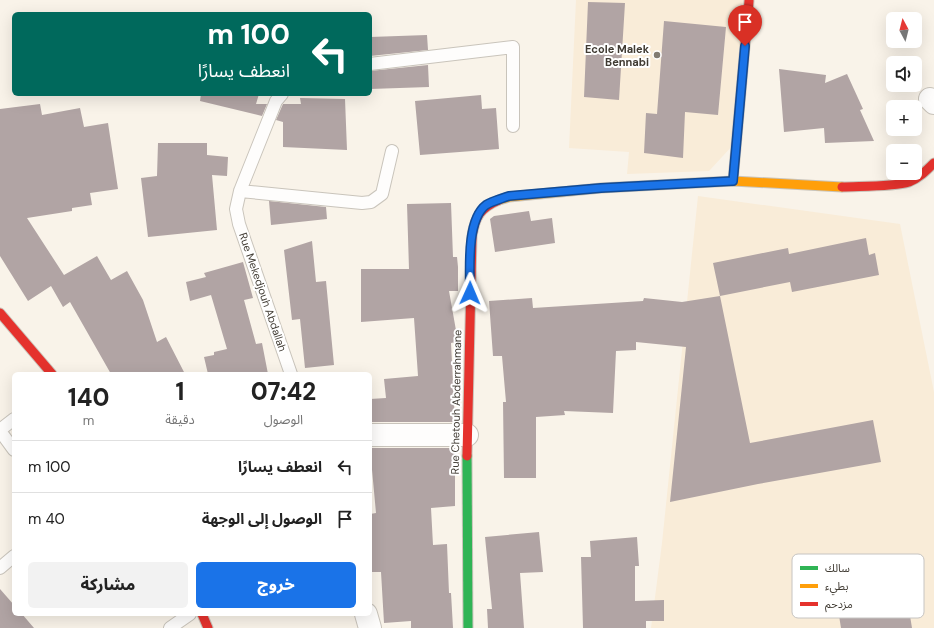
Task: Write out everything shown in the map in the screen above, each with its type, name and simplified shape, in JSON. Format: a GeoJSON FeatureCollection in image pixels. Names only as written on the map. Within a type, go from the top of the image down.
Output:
{"type":"FeatureCollection","features":[{"type":"Feature","properties":{"kind":"street"},"geometry":{"type":"LineString","coordinates":[[733,181],[750,1]]}},
{"type":"Feature","properties":{"kind":"street","name":"Rue Chetouh Abderrahmane"},"geometry":{"type":"LineString","coordinates":[[468,628],[467,435],[471,247],[473,227],[479,214],[485,206],[509,196],[601,188],[733,181],[836,187],[887,185],[908,182],[923,174],[934,163]]}},
{"type":"Feature","properties":{"kind":"street"},"geometry":{"type":"LineString","coordinates":[[0,313],[50,372]]}},
{"type":"Feature","properties":{"kind":"street"},"geometry":{"type":"LineString","coordinates":[[372,435],[467,435]]}},
{"type":"Feature","properties":{"kind":"street"},"geometry":{"type":"LineString","coordinates":[[203,616],[208,628]]}},
{"type":"Feature","properties":{"kind":"street"},"geometry":{"type":"LineString","coordinates":[[367,616],[370,628]]}},
{"type":"Feature","properties":{"kind":"lane"},"geometry":{"type":"LineString","coordinates":[[372,64],[513,47],[513,126]]}},
{"type":"Feature","properties":{"kind":"lane"},"geometry":{"type":"LineString","coordinates":[[280,96],[276,100],[240,191],[362,203],[372,202],[382,194],[392,151]]}},
{"type":"Feature","properties":{"kind":"lane","name":"Rue Mekedjouh Abdallah"},"geometry":{"type":"LineString","coordinates":[[240,191],[236,209],[239,224],[290,372]]}},
{"type":"Feature","properties":{"kind":"lane"},"geometry":{"type":"LineString","coordinates":[[12,421],[0,430],[12,447]]}},
{"type":"Feature","properties":{"kind":"lane"},"geometry":{"type":"LineString","coordinates":[[0,568],[12,558]]}},
{"type":"Feature","properties":{"kind":"lane"},"geometry":{"type":"LineString","coordinates":[[170,628],[187,616]]}},
{"type":"Feature","properties":{"kind":"shaded area","name":"Ecole Malek Bennabi"},"geometry":{"type":"Polygon","coordinates":[[[576,0],[747,0],[734,144],[709,171],[627,174],[629,152],[569,148],[576,0]]]}},
{"type":"Feature","properties":{"kind":"shaded area"},"geometry":{"type":"Polygon","coordinates":[[[698,196],[900,224],[934,392],[934,628],[651,628],[662,543],[698,196]]]}},
{"type":"Feature","properties":{"kind":"building"},"geometry":{"type":"Polygon","coordinates":[[[588,2],[625,3],[619,100],[584,97],[588,2]]]}},
{"type":"Feature","properties":{"kind":"building"},"geometry":{"type":"Polygon","coordinates":[[[664,21],[726,27],[718,115],[685,112],[683,158],[644,153],[646,113],[657,114],[664,21]]]}},
{"type":"Feature","properties":{"kind":"building"},"geometry":{"type":"Polygon","coordinates":[[[427,35],[428,50],[372,56],[372,37],[427,35]]]}},
{"type":"Feature","properties":{"kind":"building"},"geometry":{"type":"Polygon","coordinates":[[[428,65],[429,87],[372,89],[372,71],[428,65]]]}},
{"type":"Feature","properties":{"kind":"building"},"geometry":{"type":"Polygon","coordinates":[[[779,69],[826,75],[825,83],[847,74],[863,109],[860,110],[874,141],[825,143],[824,128],[784,132],[779,69]]]}},
{"type":"Feature","properties":{"kind":"building"},"geometry":{"type":"Polygon","coordinates":[[[481,95],[482,109],[496,108],[499,149],[420,155],[415,101],[481,95]]]}},
{"type":"Feature","properties":{"kind":"building"},"geometry":{"type":"Polygon","coordinates":[[[201,96],[258,96],[256,104],[267,104],[262,116],[200,101],[201,96]]]}},
{"type":"Feature","properties":{"kind":"building"},"geometry":{"type":"Polygon","coordinates":[[[300,98],[345,99],[347,150],[283,147],[283,122],[276,120],[283,104],[301,104],[300,98]]]}},
{"type":"Feature","properties":{"kind":"building"},"geometry":{"type":"Polygon","coordinates":[[[40,104],[42,115],[80,108],[84,127],[108,123],[118,189],[90,193],[92,205],[72,208],[72,211],[27,218],[64,275],[97,256],[111,280],[127,271],[143,300],[157,342],[166,337],[184,372],[110,372],[70,302],[63,307],[51,286],[28,301],[0,256],[0,109],[40,104]]]}},
{"type":"Feature","properties":{"kind":"building"},"geometry":{"type":"Polygon","coordinates":[[[158,143],[207,143],[207,155],[228,157],[227,176],[212,175],[217,230],[148,237],[141,178],[157,176],[158,143]]]}},
{"type":"Feature","properties":{"kind":"building"},"geometry":{"type":"Polygon","coordinates":[[[269,201],[326,207],[327,219],[271,225],[269,201]]]}},
{"type":"Feature","properties":{"kind":"building"},"geometry":{"type":"Polygon","coordinates":[[[451,203],[453,257],[457,257],[458,267],[458,291],[449,291],[457,336],[456,342],[451,343],[455,422],[372,422],[372,399],[386,398],[384,379],[418,376],[414,318],[361,322],[361,269],[409,269],[407,204],[451,203]]]}},
{"type":"Feature","properties":{"kind":"building"},"geometry":{"type":"Polygon","coordinates":[[[529,211],[531,221],[552,218],[555,243],[495,252],[490,219],[494,216],[529,211]]]}},
{"type":"Feature","properties":{"kind":"building"},"geometry":{"type":"Polygon","coordinates":[[[866,238],[869,255],[875,253],[879,275],[792,292],[790,282],[720,296],[713,263],[788,248],[789,254],[866,238]]]}},
{"type":"Feature","properties":{"kind":"building"},"geometry":{"type":"Polygon","coordinates":[[[312,241],[316,282],[326,281],[334,365],[305,368],[300,319],[292,320],[284,250],[312,241]]]}},
{"type":"Feature","properties":{"kind":"building"},"geometry":{"type":"Polygon","coordinates":[[[243,262],[253,298],[244,300],[256,344],[262,343],[268,372],[208,372],[204,357],[214,355],[214,352],[227,349],[211,295],[190,301],[186,282],[206,277],[204,273],[243,262]]]}},
{"type":"Feature","properties":{"kind":"building"},"geometry":{"type":"Polygon","coordinates":[[[720,296],[750,443],[873,420],[881,462],[758,484],[670,502],[686,347],[636,342],[636,350],[616,351],[613,413],[564,411],[565,415],[536,417],[536,478],[504,478],[503,402],[506,402],[502,356],[493,356],[489,301],[532,298],[533,308],[643,301],[644,298],[682,302],[720,296]]]}},
{"type":"Feature","properties":{"kind":"building"},"geometry":{"type":"Polygon","coordinates":[[[372,448],[455,448],[455,506],[431,508],[433,545],[447,544],[449,593],[451,593],[453,628],[411,628],[411,621],[384,623],[381,572],[372,572],[372,514],[376,513],[372,470],[372,448]]]}},
{"type":"Feature","properties":{"kind":"building"},"geometry":{"type":"Polygon","coordinates":[[[539,532],[543,572],[520,573],[524,628],[488,628],[487,609],[492,609],[485,537],[539,532]]]}},
{"type":"Feature","properties":{"kind":"building"},"geometry":{"type":"Polygon","coordinates":[[[637,537],[639,566],[635,566],[635,601],[664,600],[664,621],[646,621],[646,628],[583,628],[581,557],[591,557],[590,541],[637,537]]]}},
{"type":"Feature","properties":{"kind":"building"},"geometry":{"type":"Polygon","coordinates":[[[0,589],[12,603],[12,616],[24,616],[34,628],[0,628],[0,589]]]}},
{"type":"Feature","properties":{"kind":"building"},"geometry":{"type":"Polygon","coordinates":[[[839,618],[910,618],[912,628],[841,628],[839,618]]]}},
{"type":"Feature","properties":{"kind":"traffic: fast"},"geometry":{"type":"LineString","coordinates":[[467,456],[468,628]]}},
{"type":"Feature","properties":{"kind":"traffic: slow"},"geometry":{"type":"LineString","coordinates":[[499,200],[509,197],[601,188],[733,181],[842,187]]}},
{"type":"Feature","properties":{"kind":"traffic: jam"},"geometry":{"type":"LineString","coordinates":[[733,181],[749,1]]}},
{"type":"Feature","properties":{"kind":"traffic: jam"},"geometry":{"type":"LineString","coordinates":[[842,187],[902,184],[913,180],[934,163]]}},
{"type":"Feature","properties":{"kind":"traffic: jam"},"geometry":{"type":"LineString","coordinates":[[467,456],[472,236],[477,218],[487,206],[499,200]]}},
{"type":"Feature","properties":{"kind":"traffic: jam"},"geometry":{"type":"LineString","coordinates":[[0,313],[50,372]]}},
{"type":"Feature","properties":{"kind":"traffic: jam"},"geometry":{"type":"LineString","coordinates":[[203,616],[208,628]]}},
{"type":"Feature","properties":{"kind":"place","name":"Ecole Malek Bennabi"},"geometry":{"type":"Point","coordinates":[657,55]}},
{"type":"Feature","properties":{"kind":"route"},"geometry":{"type":"LineString","coordinates":[[470,293],[473,227],[479,214],[485,206],[498,200],[509,196],[601,188],[733,181],[745,46]]}}]}
